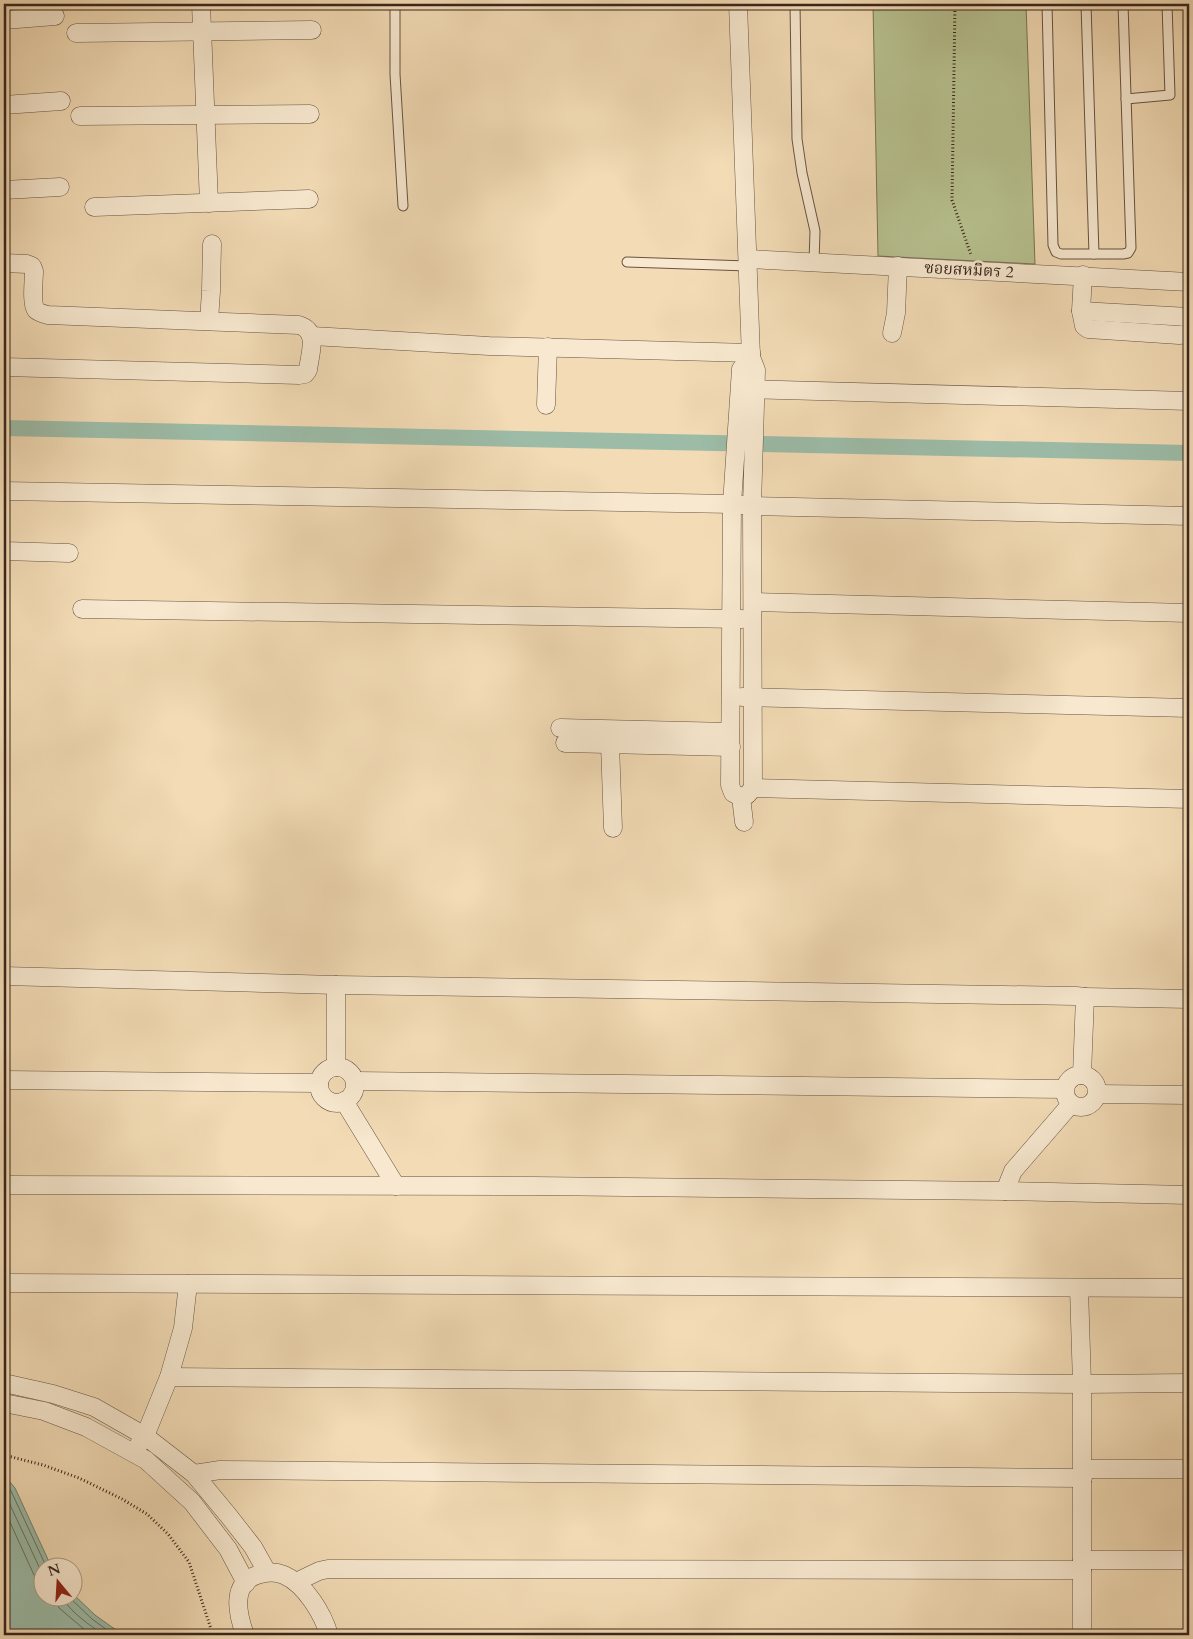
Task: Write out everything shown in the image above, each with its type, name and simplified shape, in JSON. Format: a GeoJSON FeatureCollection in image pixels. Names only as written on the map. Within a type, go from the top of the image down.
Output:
{"type":"FeatureCollection","features":[{"type":"Feature","properties":{"kind":"street"},"geometry":{"type":"LineString","coordinates":[[200,4],[209,203]]}},
{"type":"Feature","properties":{"kind":"street"},"geometry":{"type":"LineString","coordinates":[[738,4],[751,355],[741,369],[748,389],[747,410],[753,478],[753,697],[744,822]]}},
{"type":"Feature","properties":{"kind":"street"},"geometry":{"type":"LineString","coordinates":[[4,20],[55,16]]}},
{"type":"Feature","properties":{"kind":"street"},"geometry":{"type":"LineString","coordinates":[[76,33],[312,30]]}},
{"type":"Feature","properties":{"kind":"street"},"geometry":{"type":"LineString","coordinates":[[4,105],[61,101]]}},
{"type":"Feature","properties":{"kind":"street"},"geometry":{"type":"LineString","coordinates":[[80,116],[310,114]]}},
{"type":"Feature","properties":{"kind":"street"},"geometry":{"type":"LineString","coordinates":[[4,190],[60,187]]}},
{"type":"Feature","properties":{"kind":"street"},"geometry":{"type":"LineString","coordinates":[[94,208],[309,199]]}},
{"type":"Feature","properties":{"kind":"street"},"geometry":{"type":"LineString","coordinates":[[209,321],[212,244]]}},
{"type":"Feature","properties":{"kind":"street","name":"ซอยสหมิตร 2"},"geometry":{"type":"LineString","coordinates":[[748,262],[814,262],[1189,282]]}},
{"type":"Feature","properties":{"kind":"street"},"geometry":{"type":"LineString","coordinates":[[4,263],[32,266],[34,271],[34,304],[36,310],[48,315],[299,325],[308,329],[312,336],[308,370],[305,374],[299,376],[4,367]]}},
{"type":"Feature","properties":{"kind":"street"},"geometry":{"type":"LineString","coordinates":[[892,333],[896,313],[898,266]]}},
{"type":"Feature","properties":{"kind":"street"},"geometry":{"type":"LineString","coordinates":[[1083,275],[1081,311],[1084,326],[1088,329],[1189,334]]}},
{"type":"Feature","properties":{"kind":"street"},"geometry":{"type":"LineString","coordinates":[[1081,311],[1189,317]]}},
{"type":"Feature","properties":{"kind":"street"},"geometry":{"type":"LineString","coordinates":[[312,336],[489,346],[751,355]]}},
{"type":"Feature","properties":{"kind":"street"},"geometry":{"type":"LineString","coordinates":[[546,405],[548,348]]}},
{"type":"Feature","properties":{"kind":"street"},"geometry":{"type":"LineString","coordinates":[[748,389],[1189,401]]}},
{"type":"Feature","properties":{"kind":"street"},"geometry":{"type":"LineString","coordinates":[[747,410],[734,477],[732,504],[730,785],[733,793],[1189,799]]}},
{"type":"Feature","properties":{"kind":"street"},"geometry":{"type":"LineString","coordinates":[[4,491],[732,504],[1189,516]]}},
{"type":"Feature","properties":{"kind":"street"},"geometry":{"type":"LineString","coordinates":[[4,551],[69,553]]}},
{"type":"Feature","properties":{"kind":"street"},"geometry":{"type":"LineString","coordinates":[[82,609],[732,618],[753,610],[1189,613]]}},
{"type":"Feature","properties":{"kind":"street"},"geometry":{"type":"LineString","coordinates":[[731,697],[1189,708]]}},
{"type":"Feature","properties":{"kind":"street"},"geometry":{"type":"LineString","coordinates":[[562,735],[731,740],[610,744],[562,735]]}},
{"type":"Feature","properties":{"kind":"street"},"geometry":{"type":"LineString","coordinates":[[610,744],[613,828]]}},
{"type":"Feature","properties":{"kind":"street"},"geometry":{"type":"LineString","coordinates":[[4,976],[336,984],[1189,999]]}},
{"type":"Feature","properties":{"kind":"street"},"geometry":{"type":"LineString","coordinates":[[336,984],[336,1067]]}},
{"type":"Feature","properties":{"kind":"street"},"geometry":{"type":"LineString","coordinates":[[1082,1075],[1085,997]]}},
{"type":"Feature","properties":{"kind":"street"},"geometry":{"type":"LineString","coordinates":[[336,1067],[348,1070],[355,1081],[353,1093],[344,1101],[338,1103],[326,1099],[319,1089],[319,1083],[325,1072],[330,1068],[336,1067]]}},
{"type":"Feature","properties":{"kind":"street"},"geometry":{"type":"LineString","coordinates":[[355,1081],[1068,1096],[1081,1108],[1087,1107],[1095,1100],[1097,1094],[1096,1084],[1092,1079],[1082,1075],[1071,1079],[1068,1096],[1013,1171],[1005,1191]]}},
{"type":"Feature","properties":{"kind":"street"},"geometry":{"type":"LineString","coordinates":[[4,1080],[319,1083]]}},
{"type":"Feature","properties":{"kind":"street"},"geometry":{"type":"LineString","coordinates":[[1097,1094],[1189,1095]]}},
{"type":"Feature","properties":{"kind":"street"},"geometry":{"type":"LineString","coordinates":[[344,1101],[396,1186]]}},
{"type":"Feature","properties":{"kind":"street"},"geometry":{"type":"LineString","coordinates":[[4,1185],[1005,1191],[1189,1195]]}},
{"type":"Feature","properties":{"kind":"street"},"geometry":{"type":"LineString","coordinates":[[4,1283],[1189,1288]]}},
{"type":"Feature","properties":{"kind":"street"},"geometry":{"type":"LineString","coordinates":[[133,1453],[145,1436],[169,1377],[183,1328],[188,1284]]}},
{"type":"Feature","properties":{"kind":"street"},"geometry":{"type":"LineString","coordinates":[[1079,1288],[1083,1473],[1082,1635]]}},
{"type":"Feature","properties":{"kind":"street"},"geometry":{"type":"LineString","coordinates":[[169,1377],[1082,1384],[1189,1383]]}},
{"type":"Feature","properties":{"kind":"street"},"geometry":{"type":"LineString","coordinates":[[4,1383],[52,1394],[94,1407],[145,1436],[194,1474],[253,1547],[267,1572]]}},
{"type":"Feature","properties":{"kind":"street"},"geometry":{"type":"LineString","coordinates":[[4,1403],[44,1411],[86,1426],[146,1460],[192,1502],[228,1549],[246,1583]]}},
{"type":"Feature","properties":{"kind":"street"},"geometry":{"type":"LineString","coordinates":[[194,1474],[220,1470],[1083,1473],[1189,1469]]}},
{"type":"Feature","properties":{"kind":"street"},"geometry":{"type":"LineString","coordinates":[[296,1582],[319,1571],[328,1569],[1082,1565],[1189,1560]]}},
{"type":"Feature","properties":{"kind":"street"},"geometry":{"type":"LineString","coordinates":[[244,1635],[239,1617],[238,1599],[242,1587],[252,1576],[267,1572],[283,1574],[296,1582],[326,1622],[329,1635]]}},
{"type":"Feature","properties":{"kind":"lane"},"geometry":{"type":"LineString","coordinates":[[395,4],[395,74],[403,206]]}},
{"type":"Feature","properties":{"kind":"lane"},"geometry":{"type":"LineString","coordinates":[[795,4],[797,140],[815,231],[814,262]]}},
{"type":"Feature","properties":{"kind":"lane"},"geometry":{"type":"LineString","coordinates":[[1046,4],[1054,245],[1056,252],[1061,254],[1123,254],[1128,253],[1131,248],[1123,4]]}},
{"type":"Feature","properties":{"kind":"lane"},"geometry":{"type":"LineString","coordinates":[[1086,4],[1094,254]]}},
{"type":"Feature","properties":{"kind":"lane"},"geometry":{"type":"LineString","coordinates":[[1126,99],[1170,95],[1167,4]]}},
{"type":"Feature","properties":{"kind":"lane"},"geometry":{"type":"LineString","coordinates":[[627,262],[748,262]]}},
{"type":"Feature","properties":{"kind":"path"},"geometry":{"type":"LineString","coordinates":[[955,4],[952,200],[976,270]]}},
{"type":"Feature","properties":{"kind":"path"},"geometry":{"type":"LineString","coordinates":[[4,1455],[43,1465],[79,1478],[122,1499],[146,1514],[168,1534],[189,1562],[213,1635]]}},
{"type":"Feature","properties":{"kind":"shaded area"},"geometry":{"type":"Polygon","coordinates":[[[873,4],[1026,4],[1035,264],[878,256],[873,4]]]}},
{"type":"Feature","properties":{"kind":"water"},"geometry":{"type":"Polygon","coordinates":[[[4,1475],[15,1488],[46,1556],[32,1556],[32,1606],[82,1606],[82,1603],[95,1615],[123,1635],[4,1635],[4,1475]]]}},
{"type":"Feature","properties":{"kind":"waterway"},"geometry":{"type":"LineString","coordinates":[[4,428],[1189,453]]}}]}
